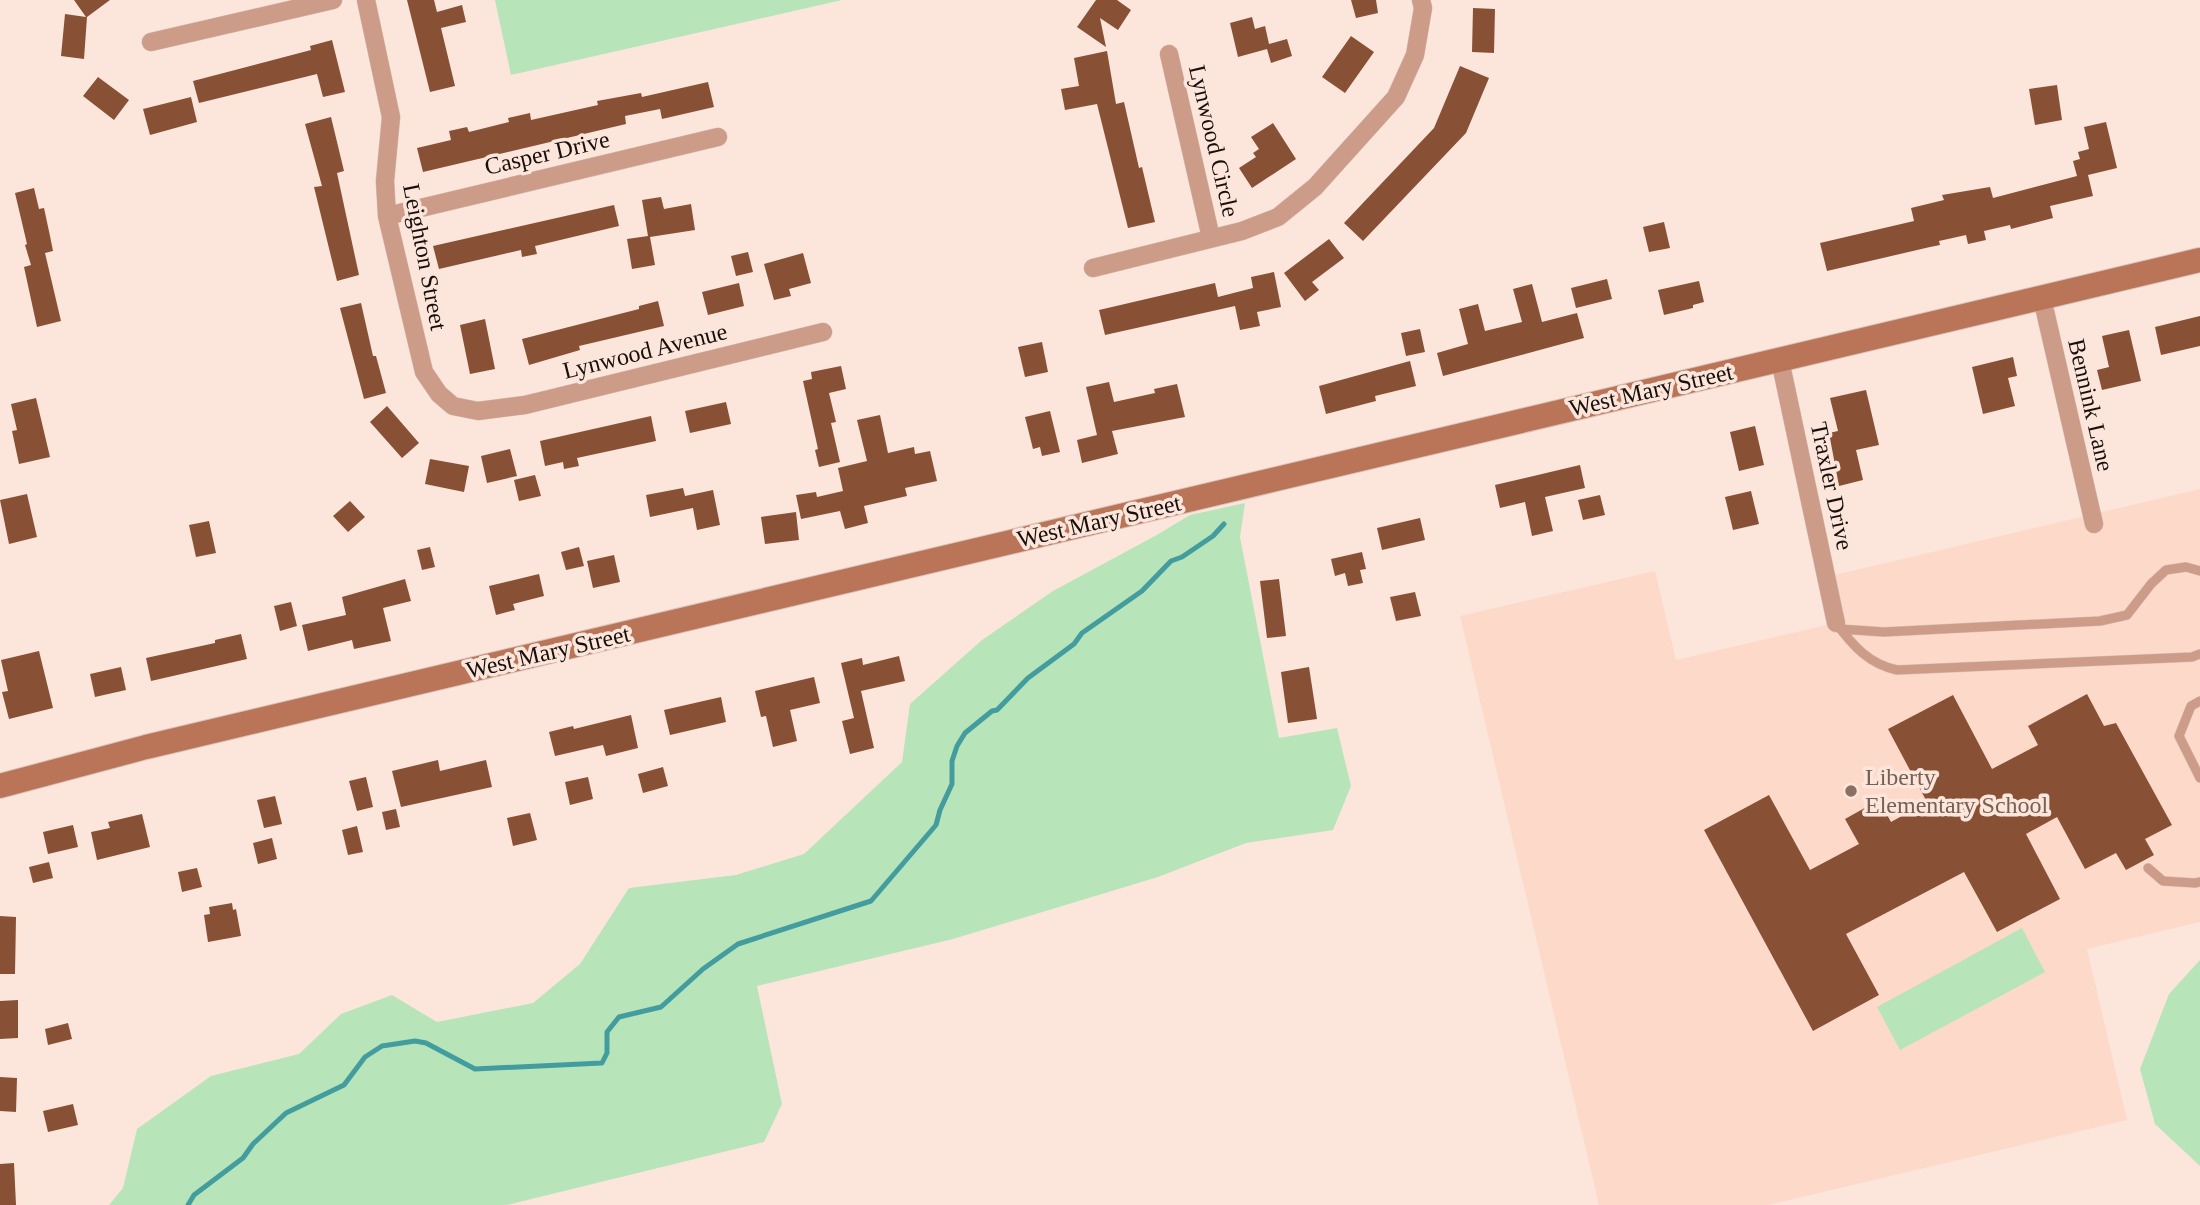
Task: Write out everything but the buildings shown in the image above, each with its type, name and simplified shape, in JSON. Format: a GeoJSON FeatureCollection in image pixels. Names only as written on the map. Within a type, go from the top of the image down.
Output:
{"type":"FeatureCollection","features":[{"type":"Feature","properties":{"kind":"main road","name":"West Mary Street"},"geometry":{"type":"LineString","coordinates":[[0,786],[146,747],[2200,260]]}},
{"type":"Feature","properties":{"kind":"street"},"geometry":{"type":"LineString","coordinates":[[151,42],[333,0]]}},
{"type":"Feature","properties":{"kind":"street","name":"Leighton Street"},"geometry":{"type":"LineString","coordinates":[[366,0],[391,117],[385,181],[387,216],[424,372],[439,394],[453,406],[478,411]]}},
{"type":"Feature","properties":{"kind":"street"},"geometry":{"type":"LineString","coordinates":[[1093,268],[1242,231],[1278,217],[1315,187],[1396,97],[1415,55],[1423,8],[1421,0]]}},
{"type":"Feature","properties":{"kind":"street","name":"Lynwood Circle"},"geometry":{"type":"LineString","coordinates":[[1169,54],[1212,238]]}},
{"type":"Feature","properties":{"kind":"street","name":"Casper Drive"},"geometry":{"type":"LineString","coordinates":[[387,216],[718,137]]}},
{"type":"Feature","properties":{"kind":"street","name":"Bennink Lane"},"geometry":{"type":"LineString","coordinates":[[2042,298],[2094,524]]}},
{"type":"Feature","properties":{"kind":"street","name":"Lynwood Avenue"},"geometry":{"type":"LineString","coordinates":[[478,411],[525,405],[574,394],[823,332]]}},
{"type":"Feature","properties":{"kind":"street","name":"Traxler Drive"},"geometry":{"type":"LineString","coordinates":[[1780,360],[1838,626]]}},
{"type":"Feature","properties":{"kind":"lane"},"geometry":{"type":"LineString","coordinates":[[1838,626],[1884,632],[2100,621],[2127,615],[2151,584],[2166,570],[2186,567],[2200,571]]}},
{"type":"Feature","properties":{"kind":"lane"},"geometry":{"type":"LineString","coordinates":[[1838,626],[1861,653],[1883,667],[1897,670],[2192,657],[2200,654]]}},
{"type":"Feature","properties":{"kind":"lane"},"geometry":{"type":"LineString","coordinates":[[2200,701],[2191,706],[2179,736],[2200,778]]}},
{"type":"Feature","properties":{"kind":"lane"},"geometry":{"type":"LineString","coordinates":[[2148,868],[2163,881],[2195,884],[2200,882]]}},
{"type":"Feature","properties":{"kind":"shaded area","name":"Liberty Elementary School"},"geometry":{"type":"Polygon","coordinates":[[[2200,489],[2200,922],[2087,949],[2127,1120],[1768,1205],[1599,1205],[1460,616],[1655,571],[1676,660],[1835,623],[1826,577],[2200,489]]]}},
{"type":"Feature","properties":{"kind":"green space"},"geometry":{"type":"Polygon","coordinates":[[[495,0],[842,0],[511,75],[495,0]]]}},
{"type":"Feature","properties":{"kind":"green space"},"geometry":{"type":"Polygon","coordinates":[[[1245,503],[1240,537],[1279,738],[1337,728],[1351,786],[1333,830],[1246,843],[1158,877],[953,939],[757,986],[782,1104],[764,1142],[507,1205],[109,1205],[123,1188],[137,1129],[211,1076],[299,1054],[341,1014],[392,995],[437,1022],[533,1003],[580,964],[629,888],[736,875],[804,854],[902,762],[910,704],[982,640],[1053,591],[1190,515],[1245,503]]]}},
{"type":"Feature","properties":{"kind":"green space"},"geometry":{"type":"Polygon","coordinates":[[[2022,928],[2045,972],[1900,1050],[1877,1007],[2022,928]]]}},
{"type":"Feature","properties":{"kind":"green space"},"geometry":{"type":"Polygon","coordinates":[[[2200,960],[2200,1166],[2155,1124],[2140,1069],[2169,994],[2200,960]]]}},
{"type":"Feature","properties":{"kind":"waterway"},"geometry":{"type":"LineString","coordinates":[[188,1205],[194,1195],[243,1158],[253,1144],[286,1113],[344,1085],[365,1057],[382,1046],[415,1041],[426,1043],[475,1069],[602,1063],[607,1053],[607,1032],[619,1017],[661,1007],[703,969],[738,944],[871,901],[936,825],[952,784],[952,761],[965,733],[992,711],[997,710],[1028,678],[1074,644],[1082,633],[1142,591],[1171,561],[1182,557],[1213,536],[1224,524]]}},
{"type":"Feature","properties":{"kind":"place","name":"Liberty Elementary School"},"geometry":{"type":"Point","coordinates":[1851,791]}}]}
